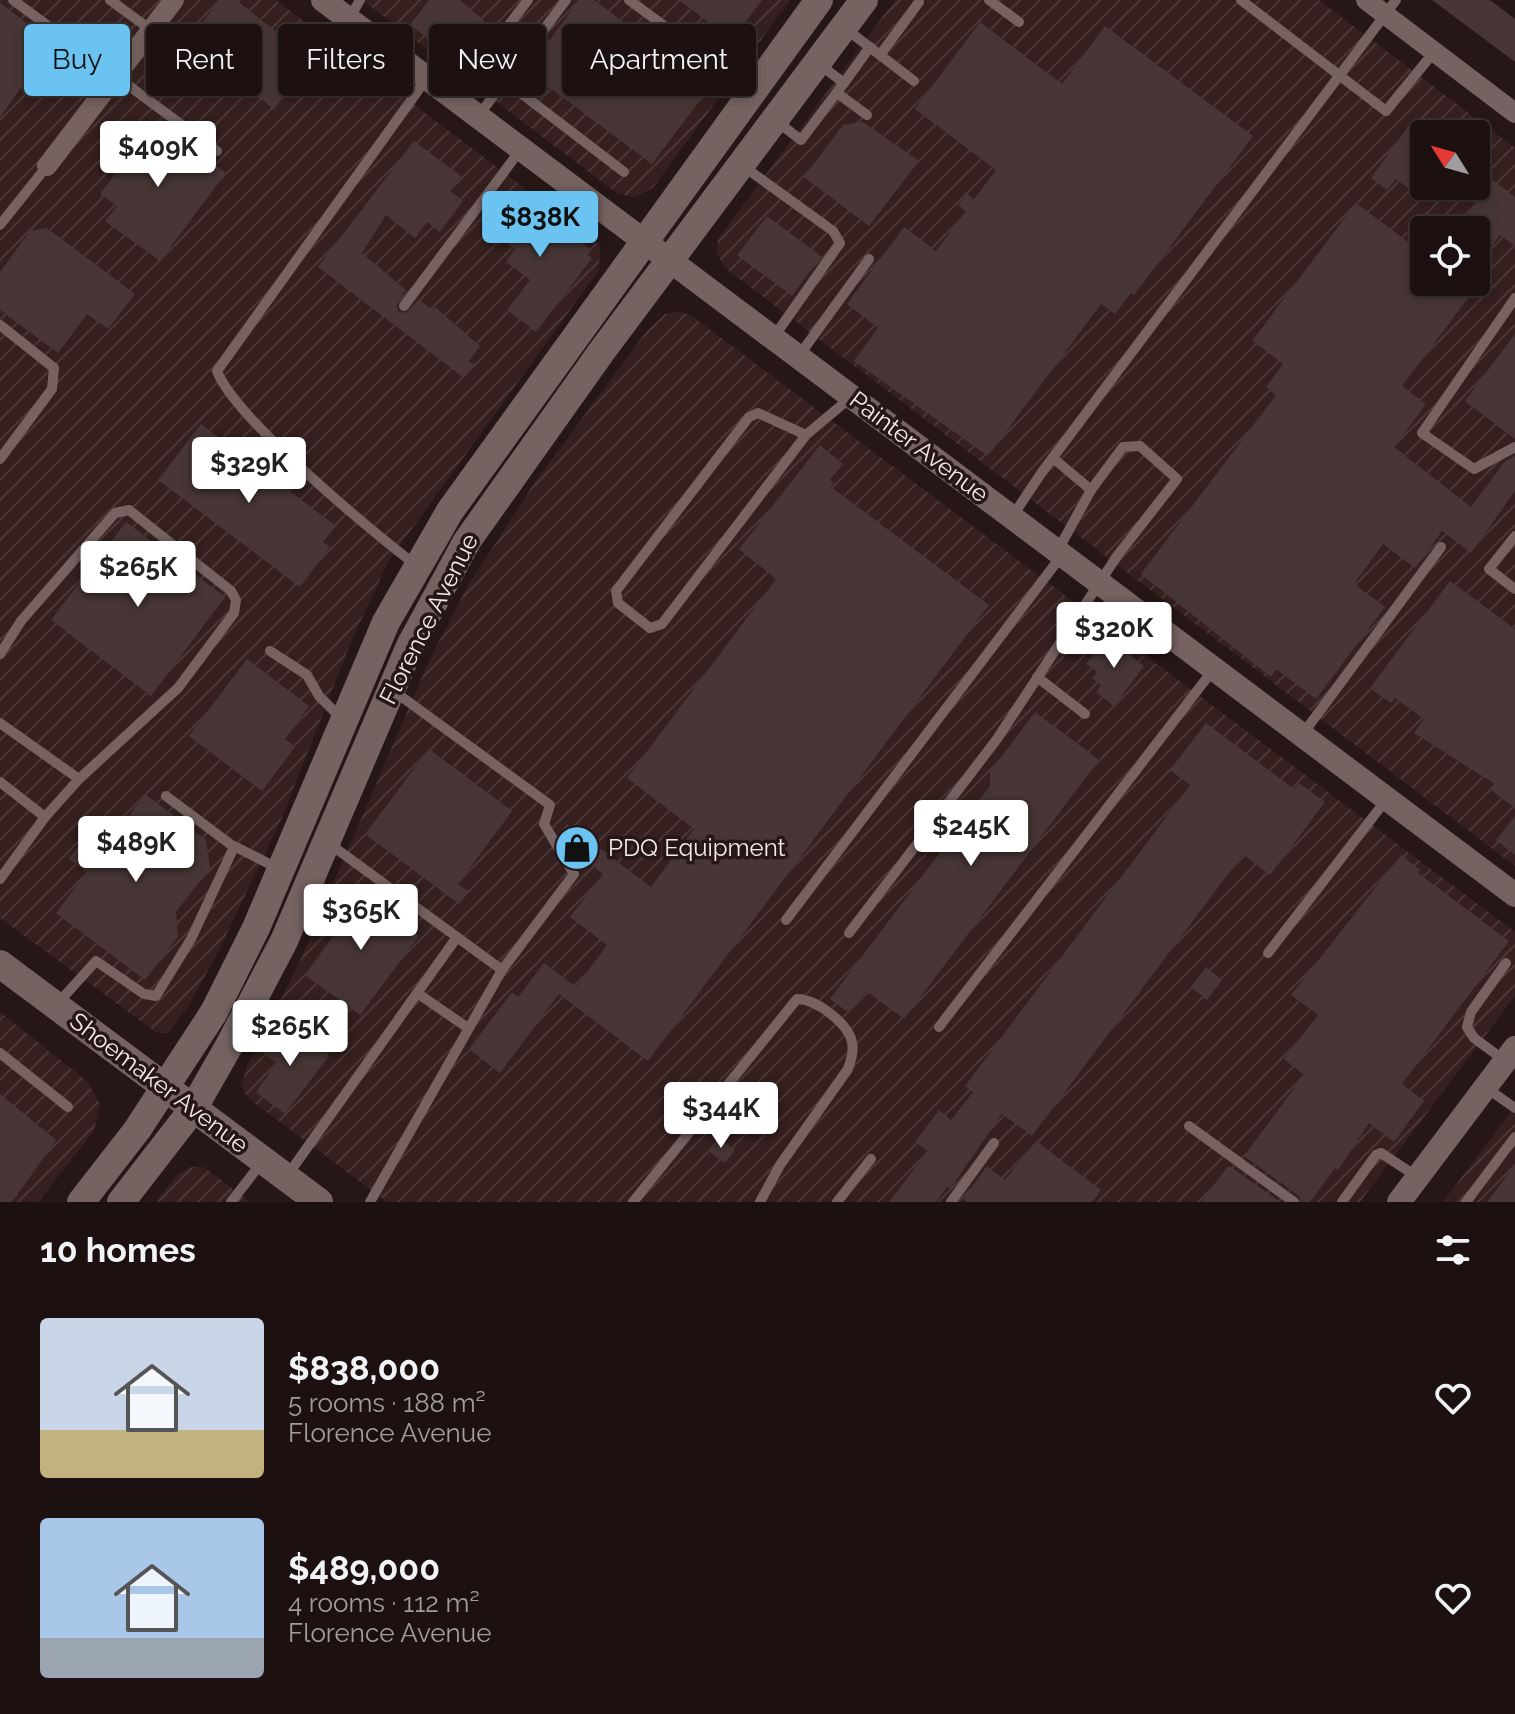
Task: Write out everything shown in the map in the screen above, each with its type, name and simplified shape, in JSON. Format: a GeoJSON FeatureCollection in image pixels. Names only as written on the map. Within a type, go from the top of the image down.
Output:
{"type":"FeatureCollection","features":[{"type":"Feature","properties":{"kind":"main road","name":"Florence Avenue"},"geometry":{"type":"LineString","coordinates":[[756,87],[819,0]]}},
{"type":"Feature","properties":{"kind":"main road","name":"Florence Avenue"},"geometry":{"type":"LineString","coordinates":[[121,1202],[193,1109],[284,941],[391,690],[467,541],[864,0]]}},
{"type":"Feature","properties":{"kind":"main road","name":"Florence Avenue"},"geometry":{"type":"LineString","coordinates":[[81,1202],[166,1088],[214,1012],[280,870],[386,622],[416,565],[485,460],[749,96]]}},
{"type":"Feature","properties":{"kind":"main road","name":"Shoemaker Avenue"},"geometry":{"type":"LineString","coordinates":[[0,964],[319,1202]]}},
{"type":"Feature","properties":{"kind":"street"},"geometry":{"type":"LineString","coordinates":[[156,24],[174,0]]}},
{"type":"Feature","properties":{"kind":"street","name":"Painter Avenue"},"geometry":{"type":"LineString","coordinates":[[323,0],[354,10],[453,98],[1515,895]]}},
{"type":"Feature","properties":{"kind":"street"},"geometry":{"type":"LineString","coordinates":[[1366,0],[1390,7],[1434,52],[1515,113]]}},
{"type":"Feature","properties":{"kind":"street"},"geometry":{"type":"LineString","coordinates":[[130,58],[146,37]]}},
{"type":"Feature","properties":{"kind":"street"},"geometry":{"type":"LineString","coordinates":[[47,166],[101,96]]}},
{"type":"Feature","properties":{"kind":"street"},"geometry":{"type":"LineString","coordinates":[[1399,1202],[1510,1055]]}},
{"type":"Feature","properties":{"kind":"lane"},"geometry":{"type":"LineString","coordinates":[[13,0],[46,24]]}},
{"type":"Feature","properties":{"kind":"lane"},"geometry":{"type":"LineString","coordinates":[[110,0],[146,26]]}},
{"type":"Feature","properties":{"kind":"lane"},"geometry":{"type":"LineString","coordinates":[[453,98],[528,0]]}},
{"type":"Feature","properties":{"kind":"lane"},"geometry":{"type":"LineString","coordinates":[[546,27],[566,0]]}},
{"type":"Feature","properties":{"kind":"lane"},"geometry":{"type":"LineString","coordinates":[[629,0],[662,24]]}},
{"type":"Feature","properties":{"kind":"lane"},"geometry":{"type":"LineString","coordinates":[[989,0],[1019,22]]}},
{"type":"Feature","properties":{"kind":"lane"},"geometry":{"type":"LineString","coordinates":[[1241,0],[1386,111],[1434,52]]}},
{"type":"Feature","properties":{"kind":"lane"},"geometry":{"type":"LineString","coordinates":[[880,55],[919,2]]}},
{"type":"Feature","properties":{"kind":"lane"},"geometry":{"type":"LineString","coordinates":[[1012,517],[1390,7]]}},
{"type":"Feature","properties":{"kind":"lane"},"geometry":{"type":"LineString","coordinates":[[844,27],[914,81]]}},
{"type":"Feature","properties":{"kind":"lane"},"geometry":{"type":"LineString","coordinates":[[774,120],[801,140],[870,47]]}},
{"type":"Feature","properties":{"kind":"lane"},"geometry":{"type":"LineString","coordinates":[[817,63],[844,83]]}},
{"type":"Feature","properties":{"kind":"lane"},"geometry":{"type":"LineString","coordinates":[[416,565],[378,536],[233,401],[217,371],[427,78]]}},
{"type":"Feature","properties":{"kind":"lane"},"geometry":{"type":"LineString","coordinates":[[130,86],[217,151]]}},
{"type":"Feature","properties":{"kind":"lane"},"geometry":{"type":"LineString","coordinates":[[837,93],[867,115]]}},
{"type":"Feature","properties":{"kind":"lane"},"geometry":{"type":"LineString","coordinates":[[478,117],[494,96]]}},
{"type":"Feature","properties":{"kind":"lane"},"geometry":{"type":"LineString","coordinates":[[525,96],[624,172]]}},
{"type":"Feature","properties":{"kind":"lane"},"geometry":{"type":"LineString","coordinates":[[404,306],[521,149]]}},
{"type":"Feature","properties":{"kind":"lane"},"geometry":{"type":"LineString","coordinates":[[741,165],[833,231],[840,243],[773,338]]}},
{"type":"Feature","properties":{"kind":"lane"},"geometry":{"type":"LineString","coordinates":[[0,225],[47,166]]}},
{"type":"Feature","properties":{"kind":"lane"},"geometry":{"type":"LineString","coordinates":[[798,357],[869,259]]}},
{"type":"Feature","properties":{"kind":"lane"},"geometry":{"type":"LineString","coordinates":[[1515,298],[1422,433],[1474,469],[1515,447]]}},
{"type":"Feature","properties":{"kind":"lane"},"geometry":{"type":"LineString","coordinates":[[0,325],[54,368],[52,389],[0,459]]}},
{"type":"Feature","properties":{"kind":"lane"},"geometry":{"type":"LineString","coordinates":[[806,435],[758,413],[749,417],[616,591],[618,603],[650,628],[662,624],[806,435],[852,397]]}},
{"type":"Feature","properties":{"kind":"lane"},"geometry":{"type":"LineString","coordinates":[[786,920],[1060,553],[1091,490],[1123,447],[1140,446],[1177,479],[1100,584],[997,739],[849,933]]}},
{"type":"Feature","properties":{"kind":"lane"},"geometry":{"type":"LineString","coordinates":[[1053,458],[1091,490]]}},
{"type":"Feature","properties":{"kind":"lane"},"geometry":{"type":"LineString","coordinates":[[0,654],[21,621],[115,513],[121,510],[129,510],[231,591],[236,600],[234,613],[178,688],[79,779],[45,817],[0,879]]}},
{"type":"Feature","properties":{"kind":"lane"},"geometry":{"type":"LineString","coordinates":[[1515,536],[1489,569],[1515,589]]}},
{"type":"Feature","properties":{"kind":"lane"},"geometry":{"type":"LineString","coordinates":[[1302,735],[1441,547]]}},
{"type":"Feature","properties":{"kind":"lane"},"geometry":{"type":"LineString","coordinates":[[270,651],[307,675],[319,696],[344,720]]}},
{"type":"Feature","properties":{"kind":"lane"},"geometry":{"type":"LineString","coordinates":[[939,1027],[1214,669]]}},
{"type":"Feature","properties":{"kind":"lane"},"geometry":{"type":"LineString","coordinates":[[1037,677],[1085,714]]}},
{"type":"Feature","properties":{"kind":"lane"},"geometry":{"type":"LineString","coordinates":[[370,1202],[502,970],[574,874],[544,824],[550,805],[391,690]]}},
{"type":"Feature","properties":{"kind":"lane"},"geometry":{"type":"LineString","coordinates":[[0,723],[79,779]]}},
{"type":"Feature","properties":{"kind":"lane"},"geometry":{"type":"LineString","coordinates":[[0,782],[45,817]]}},
{"type":"Feature","properties":{"kind":"lane"},"geometry":{"type":"LineString","coordinates":[[166,796],[234,846],[280,870]]}},
{"type":"Feature","properties":{"kind":"lane"},"geometry":{"type":"LineString","coordinates":[[1268,953],[1387,799]]}},
{"type":"Feature","properties":{"kind":"lane"},"geometry":{"type":"LineString","coordinates":[[325,841],[502,970]]}},
{"type":"Feature","properties":{"kind":"lane"},"geometry":{"type":"LineString","coordinates":[[56,1006],[96,961],[144,994],[160,993],[191,939],[234,846]]}},
{"type":"Feature","properties":{"kind":"lane"},"geometry":{"type":"LineString","coordinates":[[286,1178],[457,937]]}},
{"type":"Feature","properties":{"kind":"lane"},"geometry":{"type":"LineString","coordinates":[[1506,963],[1471,1012],[1467,1027],[1474,1038],[1510,1055]]}},
{"type":"Feature","properties":{"kind":"lane"},"geometry":{"type":"LineString","coordinates":[[417,993],[468,1028]]}},
{"type":"Feature","properties":{"kind":"lane"},"geometry":{"type":"LineString","coordinates":[[633,1202],[797,999],[807,999],[845,1027],[852,1042],[853,1054],[848,1069],[780,1165],[760,1202]]}},
{"type":"Feature","properties":{"kind":"lane"},"geometry":{"type":"LineString","coordinates":[[0,1053],[68,1107]]}},
{"type":"Feature","properties":{"kind":"lane"},"geometry":{"type":"LineString","coordinates":[[1485,1087],[1515,1108]]}},
{"type":"Feature","properties":{"kind":"lane"},"geometry":{"type":"LineString","coordinates":[[1189,1126],[1294,1202]]}},
{"type":"Feature","properties":{"kind":"lane"},"geometry":{"type":"LineString","coordinates":[[1466,1202],[1515,1137]]}},
{"type":"Feature","properties":{"kind":"lane"},"geometry":{"type":"LineString","coordinates":[[951,1202],[994,1143]]}},
{"type":"Feature","properties":{"kind":"lane"},"geometry":{"type":"LineString","coordinates":[[1342,1202],[1376,1155],[1381,1153],[1418,1177]]}},
{"type":"Feature","properties":{"kind":"lane"},"geometry":{"type":"LineString","coordinates":[[837,1202],[871,1159]]}},
{"type":"Feature","properties":{"kind":"lane"},"geometry":{"type":"LineString","coordinates":[[231,1202],[263,1160]]}},
{"type":"Feature","properties":{"kind":"shaded area"},"geometry":{"type":"Polygon","coordinates":[[[0,0],[276,0],[308,24],[278,24],[278,96],[403,96],[600,245],[599,270],[388,562],[351,642],[282,818],[218,952],[188,1007],[167,1033],[157,1033],[0,918],[0,0]]]}},
{"type":"Feature","properties":{"kind":"shaded area"},"geometry":{"type":"Polygon","coordinates":[[[362,0],[790,0],[756,47],[756,24],[562,24],[562,96],[720,96],[653,188],[635,197],[618,194],[489,96],[546,96],[546,24],[429,24],[429,51],[413,39],[413,24],[394,24],[362,0]]]}},
{"type":"Feature","properties":{"kind":"shaded area"},"geometry":{"type":"Polygon","coordinates":[[[895,0],[1319,0],[1478,120],[1410,120],[1410,200],[1490,200],[1490,129],[1515,148],[1515,866],[725,268],[717,253],[718,239],[895,0]]]}},
{"type":"Feature","properties":{"kind":"shaded area"},"geometry":{"type":"Polygon","coordinates":[[[678,311],[692,316],[1515,932],[1515,996],[1360,1202],[387,1202],[248,1098],[241,1086],[247,1066],[299,963],[429,661],[466,589],[535,482],[646,332],[665,314],[678,311]]]}},
{"type":"Feature","properties":{"kind":"shaded area"},"geometry":{"type":"Polygon","coordinates":[[[0,1012],[87,1081],[100,1104],[94,1131],[38,1202],[0,1202],[0,1012]]]}},
{"type":"Feature","properties":{"kind":"shaded area"},"geometry":{"type":"Polygon","coordinates":[[[1515,1106],[1515,1202],[1443,1202],[1515,1106]]]}},
{"type":"Feature","properties":{"kind":"shaded area"},"geometry":{"type":"Polygon","coordinates":[[[191,1167],[204,1167],[250,1202],[156,1202],[178,1174],[191,1167]]]}},
{"type":"Feature","properties":{"kind":"building"},"geometry":{"type":"Polygon","coordinates":[[[220,0],[236,0],[278,33],[278,96],[284,96],[274,109],[256,96],[262,96],[262,24],[201,24],[220,0]]]}},
{"type":"Feature","properties":{"kind":"building"},"geometry":{"type":"Polygon","coordinates":[[[429,0],[460,0],[488,24],[429,24],[429,39],[411,24],[429,0]]]}},
{"type":"Feature","properties":{"kind":"building"},"geometry":{"type":"Polygon","coordinates":[[[579,0],[594,0],[626,24],[562,24],[562,96],[703,96],[652,164],[546,85],[546,45],[579,0]]]}},
{"type":"Feature","properties":{"kind":"building"},"geometry":{"type":"Polygon","coordinates":[[[679,0],[762,0],[744,24],[711,24],[679,0]]]}},
{"type":"Feature","properties":{"kind":"building"},"geometry":{"type":"Polygon","coordinates":[[[1432,0],[1490,0],[1515,19],[1515,62],[1432,0]]]}},
{"type":"Feature","properties":{"kind":"building"},"geometry":{"type":"Polygon","coordinates":[[[0,3],[28,24],[24,24],[24,90],[21,88],[0,117],[0,3]]]}},
{"type":"Feature","properties":{"kind":"building"},"geometry":{"type":"Polygon","coordinates":[[[980,22],[1062,84],[1105,26],[1253,136],[1134,295],[1131,293],[1115,314],[1101,304],[988,456],[854,361],[878,328],[847,304],[904,227],[936,251],[966,211],[958,205],[967,194],[974,199],[996,170],[915,109],[980,22]]]}},
{"type":"Feature","properties":{"kind":"building"},"geometry":{"type":"Polygon","coordinates":[[[863,122],[919,161],[869,226],[804,177],[843,125],[863,122]]]}},
{"type":"Feature","properties":{"kind":"building"},"geometry":{"type":"Polygon","coordinates":[[[161,124],[226,173],[160,261],[105,221],[117,206],[100,194],[122,165],[112,158],[135,128],[150,139],[161,124]]]}},
{"type":"Feature","properties":{"kind":"building"},"geometry":{"type":"Polygon","coordinates":[[[1410,124],[1410,190],[1396,179],[1387,190],[1371,178],[1410,124]]]}},
{"type":"Feature","properties":{"kind":"building"},"geometry":{"type":"Polygon","coordinates":[[[414,141],[461,176],[450,191],[463,201],[440,232],[427,222],[415,238],[386,215],[362,253],[406,290],[396,304],[399,312],[408,313],[419,300],[433,310],[435,307],[480,346],[469,361],[474,365],[464,378],[318,267],[414,141]]]}},
{"type":"Feature","properties":{"kind":"building"},"geometry":{"type":"Polygon","coordinates":[[[1493,180],[1515,197],[1515,246],[1500,235],[1490,249],[1490,216],[1467,216],[1479,200],[1490,200],[1493,180]]]}},
{"type":"Feature","properties":{"kind":"building"},"geometry":{"type":"Polygon","coordinates":[[[517,191],[591,250],[588,255],[592,258],[536,332],[507,310],[530,280],[506,262],[515,249],[491,230],[517,191]]]}},
{"type":"Feature","properties":{"kind":"building"},"geometry":{"type":"Polygon","coordinates":[[[1356,203],[1410,244],[1410,296],[1470,296],[1402,386],[1426,404],[1394,447],[1471,507],[1505,461],[1515,456],[1515,491],[1471,553],[1442,531],[1415,568],[1383,544],[1354,584],[1385,607],[1316,699],[1276,669],[1271,677],[1141,574],[1276,395],[1266,387],[1283,364],[1252,341],[1356,203]]]}},
{"type":"Feature","properties":{"kind":"building"},"geometry":{"type":"Polygon","coordinates":[[[767,216],[821,256],[792,296],[737,255],[767,216]]]}},
{"type":"Feature","properties":{"kind":"building"},"geometry":{"type":"Polygon","coordinates":[[[47,228],[135,294],[108,329],[87,314],[58,353],[0,310],[0,272],[30,231],[47,228]]]}},
{"type":"Feature","properties":{"kind":"building"},"geometry":{"type":"Polygon","coordinates":[[[1515,334],[1515,439],[1465,401],[1515,334]]]}},
{"type":"Feature","properties":{"kind":"building"},"geometry":{"type":"Polygon","coordinates":[[[201,424],[336,526],[323,542],[330,547],[300,587],[158,480],[201,424]]]}},
{"type":"Feature","properties":{"kind":"building"},"geometry":{"type":"Polygon","coordinates":[[[820,445],[843,464],[830,480],[834,483],[831,487],[989,605],[648,1061],[559,994],[500,1073],[469,1049],[512,992],[518,997],[544,963],[576,987],[607,945],[570,917],[603,874],[565,844],[559,834],[567,824],[651,887],[694,829],[627,778],[776,579],[739,549],[820,445]]]}},
{"type":"Feature","properties":{"kind":"building"},"geometry":{"type":"Polygon","coordinates":[[[126,522],[225,597],[151,696],[51,620],[126,522]]]}},
{"type":"Feature","properties":{"kind":"building"},"geometry":{"type":"Polygon","coordinates":[[[1450,581],[1515,629],[1515,808],[1491,790],[1495,784],[1414,733],[1424,719],[1395,698],[1391,703],[1370,688],[1450,581]]]}},
{"type":"Feature","properties":{"kind":"building"},"geometry":{"type":"Polygon","coordinates":[[[1107,637],[1144,666],[1114,706],[1096,692],[1101,685],[1092,678],[1097,672],[1086,664],[1107,637]]]}},
{"type":"Feature","properties":{"kind":"building"},"geometry":{"type":"Polygon","coordinates":[[[247,659],[309,706],[285,739],[295,747],[262,791],[189,736],[247,659]]]}},
{"type":"Feature","properties":{"kind":"building"},"geometry":{"type":"Polygon","coordinates":[[[1035,712],[1099,760],[904,1019],[866,991],[849,1013],[830,999],[990,786],[990,772],[1035,712]]]}},
{"type":"Feature","properties":{"kind":"building"},"geometry":{"type":"Polygon","coordinates":[[[1206,723],[1294,789],[1299,783],[1325,802],[1270,875],[1243,854],[1032,1136],[1002,1114],[950,1189],[947,1187],[936,1202],[889,1202],[928,1151],[915,1142],[939,1110],[951,1120],[973,1092],[965,1086],[1190,785],[1170,770],[1206,723]]]}},
{"type":"Feature","properties":{"kind":"building"},"geometry":{"type":"Polygon","coordinates":[[[429,749],[512,811],[458,884],[469,892],[459,904],[365,834],[429,749]]]}},
{"type":"Feature","properties":{"kind":"building"},"geometry":{"type":"Polygon","coordinates":[[[145,794],[206,840],[210,868],[176,912],[178,937],[145,980],[56,913],[87,872],[69,859],[98,819],[117,833],[145,794]]]}},
{"type":"Feature","properties":{"kind":"building"},"geometry":{"type":"Polygon","coordinates":[[[1515,816],[1515,855],[1496,840],[1515,816]]]}},
{"type":"Feature","properties":{"kind":"building"},"geometry":{"type":"Polygon","coordinates":[[[1401,855],[1420,870],[1418,873],[1509,941],[1402,1084],[1424,1101],[1394,1142],[1369,1123],[1338,1170],[1335,1168],[1310,1202],[1302,1202],[1299,1196],[1244,1156],[1304,1075],[1284,1059],[1318,1015],[1291,995],[1401,855]]]}},
{"type":"Feature","properties":{"kind":"building"},"geometry":{"type":"Polygon","coordinates":[[[356,889],[419,936],[360,1015],[305,975],[334,935],[326,929],[356,889]]]}},
{"type":"Feature","properties":{"kind":"building"},"geometry":{"type":"Polygon","coordinates":[[[1206,967],[1222,980],[1207,1000],[1191,987],[1206,967]]]}},
{"type":"Feature","properties":{"kind":"building"},"geometry":{"type":"Polygon","coordinates":[[[286,1024],[329,1056],[285,1114],[256,1092],[277,1063],[264,1054],[286,1024]]]}},
{"type":"Feature","properties":{"kind":"building"},"geometry":{"type":"Polygon","coordinates":[[[0,1094],[56,1140],[12,1202],[0,1202],[0,1094]]]}},
{"type":"Feature","properties":{"kind":"building"},"geometry":{"type":"Polygon","coordinates":[[[718,1137],[735,1150],[725,1163],[708,1151],[718,1137]]]}},
{"type":"Feature","properties":{"kind":"building"},"geometry":{"type":"Polygon","coordinates":[[[1036,1141],[1101,1190],[1092,1202],[967,1202],[963,1199],[987,1166],[1005,1180],[1036,1141]]]}},
{"type":"Feature","properties":{"kind":"building"},"geometry":{"type":"Polygon","coordinates":[[[1515,1165],[1515,1202],[1487,1202],[1515,1165]]]}},
{"type":"Feature","properties":{"kind":"building"},"geometry":{"type":"Polygon","coordinates":[[[1228,1166],[1234,1169],[1280,1202],[1201,1202],[1228,1166]]]}},
{"type":"Feature","properties":{"kind":"place","name":"PDQ Equipment"},"geometry":{"type":"Point","coordinates":[577,848]}}]}
